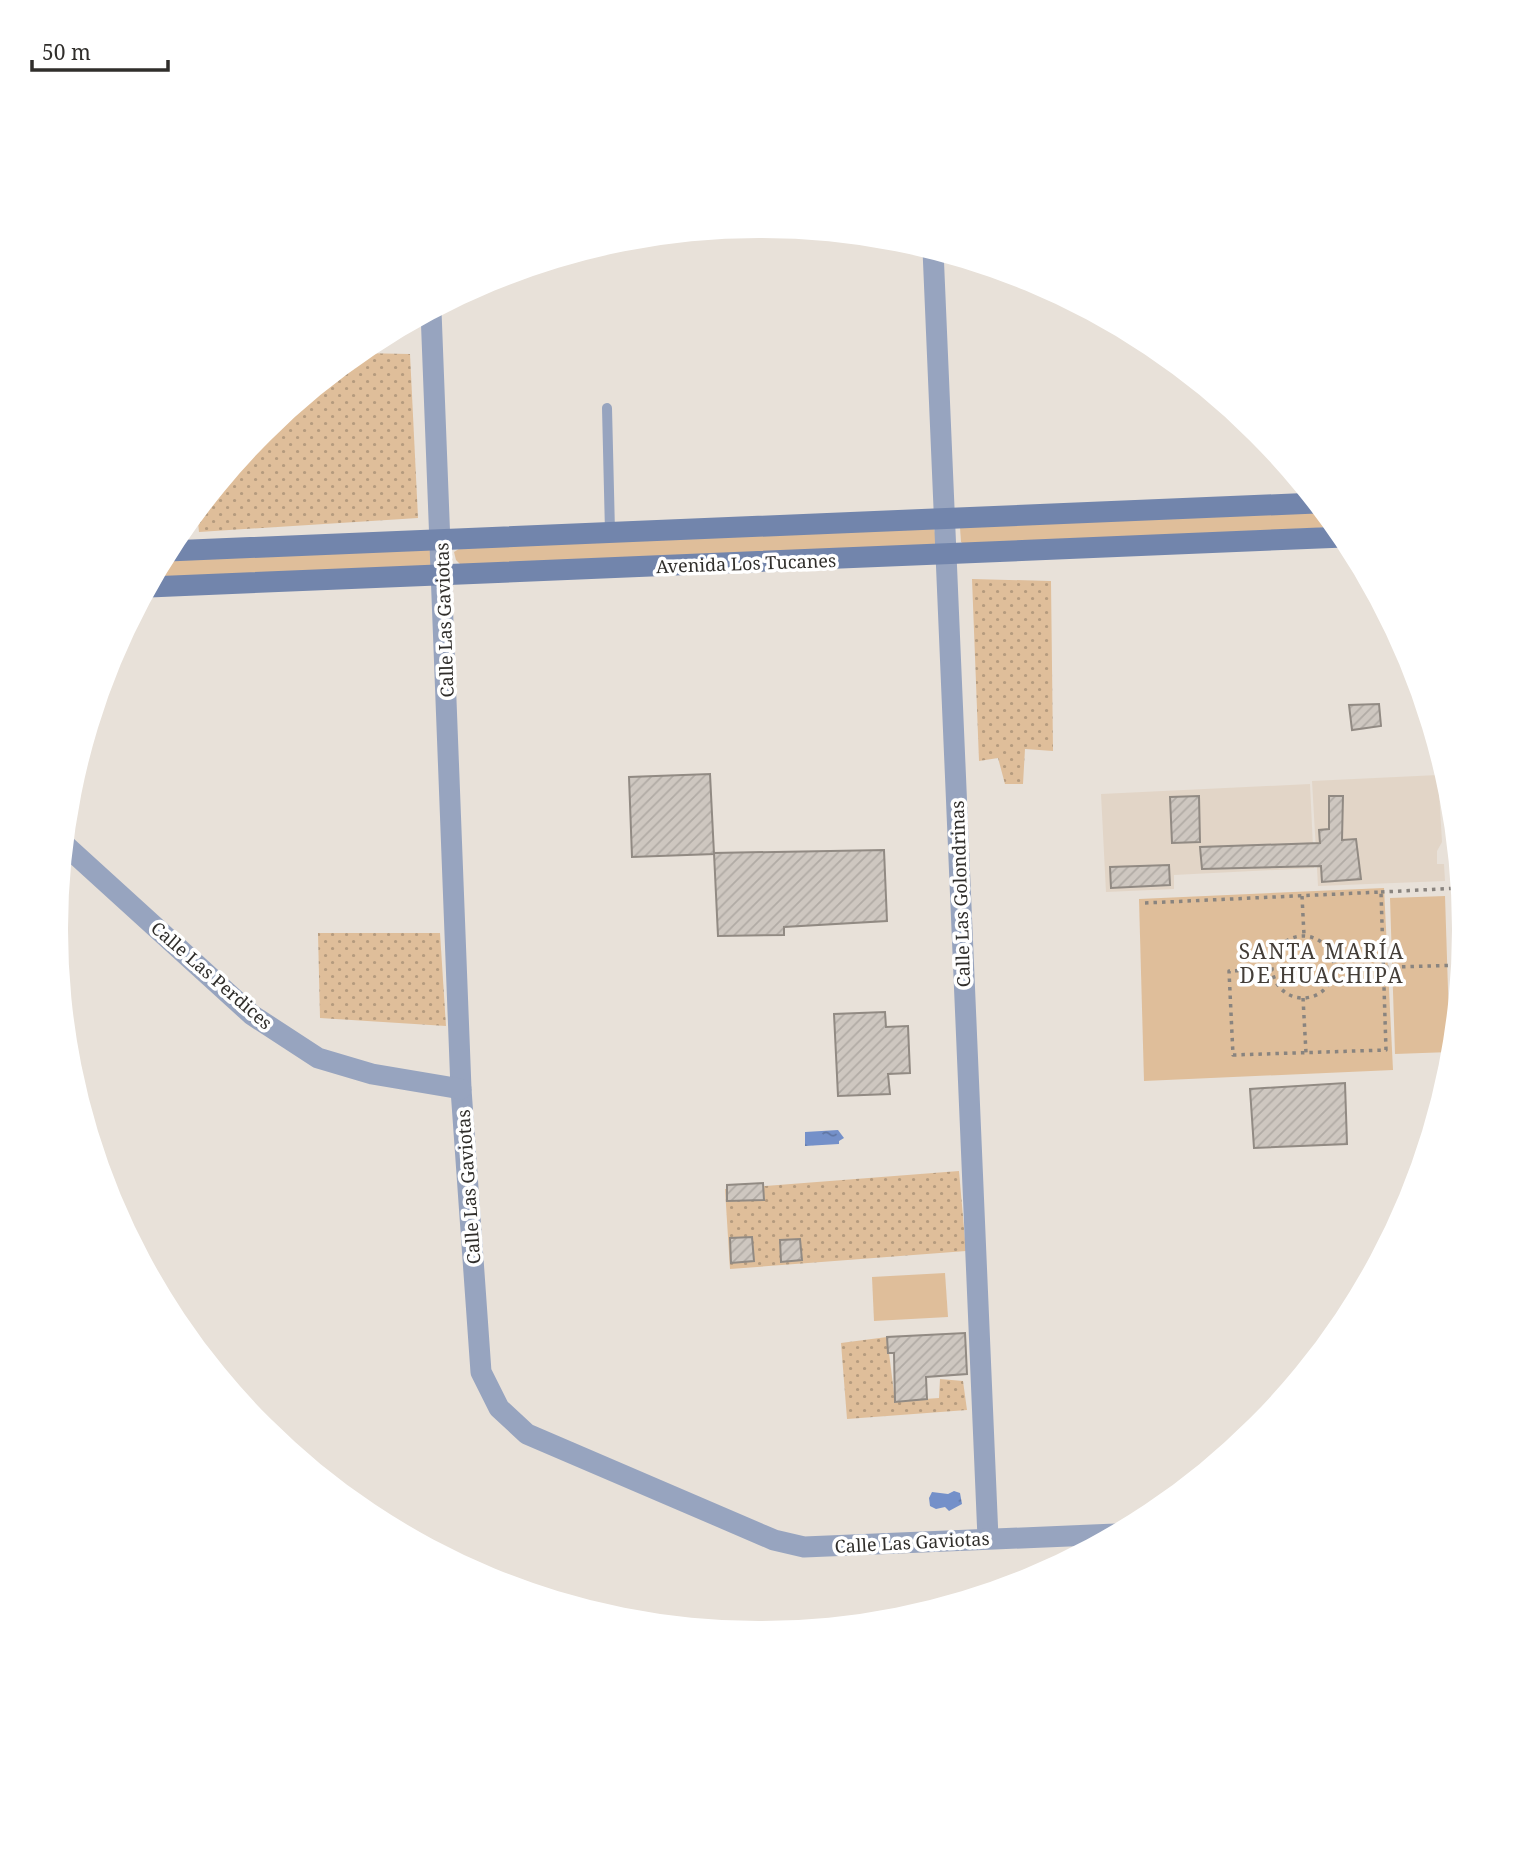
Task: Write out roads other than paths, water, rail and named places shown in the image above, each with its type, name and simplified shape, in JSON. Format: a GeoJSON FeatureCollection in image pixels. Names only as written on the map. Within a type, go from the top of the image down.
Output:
{"type":"FeatureCollection","features":[{"type":"Feature","properties":{"kind":"street","name":"Calle Las Golondrinas"},"geometry":{"type":"LineString","coordinates":[[933,260],[988,1538]]}},
{"type":"Feature","properties":{"kind":"street","name":"Calle Las Gaviotas"},"geometry":{"type":"LineString","coordinates":[[431,321],[461,1089],[481,1372],[499,1408],[527,1434],[774,1540],[804,1547],[1095,1535]]}},
{"type":"Feature","properties":{"kind":"street","name":"Avenida Los Tucanes"},"geometry":{"type":"LineString","coordinates":[[182,550],[1305,503]]}},
{"type":"Feature","properties":{"kind":"street","name":"Avenida Los Tucanes"},"geometry":{"type":"LineString","coordinates":[[160,587],[1330,538]]}},
{"type":"Feature","properties":{"kind":"street","name":"Calle Las Perdices"},"geometry":{"type":"LineString","coordinates":[[73,852],[252,1015],[318,1058],[372,1074],[461,1089]]}},
{"type":"Feature","properties":{"kind":"lane"},"geometry":{"type":"LineString","coordinates":[[607,408],[610,532]]}},
{"type":"Feature","properties":{"kind":"water"},"geometry":{"type":"Polygon","coordinates":[[[838,1130],[844,1138],[839,1144],[805,1146],[805,1132],[838,1130]]]}},
{"type":"Feature","properties":{"kind":"water"},"geometry":{"type":"Polygon","coordinates":[[[954,1491],[960,1493],[962,1504],[949,1511],[945,1507],[936,1509],[930,1506],[929,1498],[932,1492],[948,1494],[954,1491]]]}},
{"type":"Feature","properties":{"kind":"district","name":"SANTA MARÍA DE HUACHIPA"},"geometry":{"type":"Point","coordinates":[1322,963]}}]}
